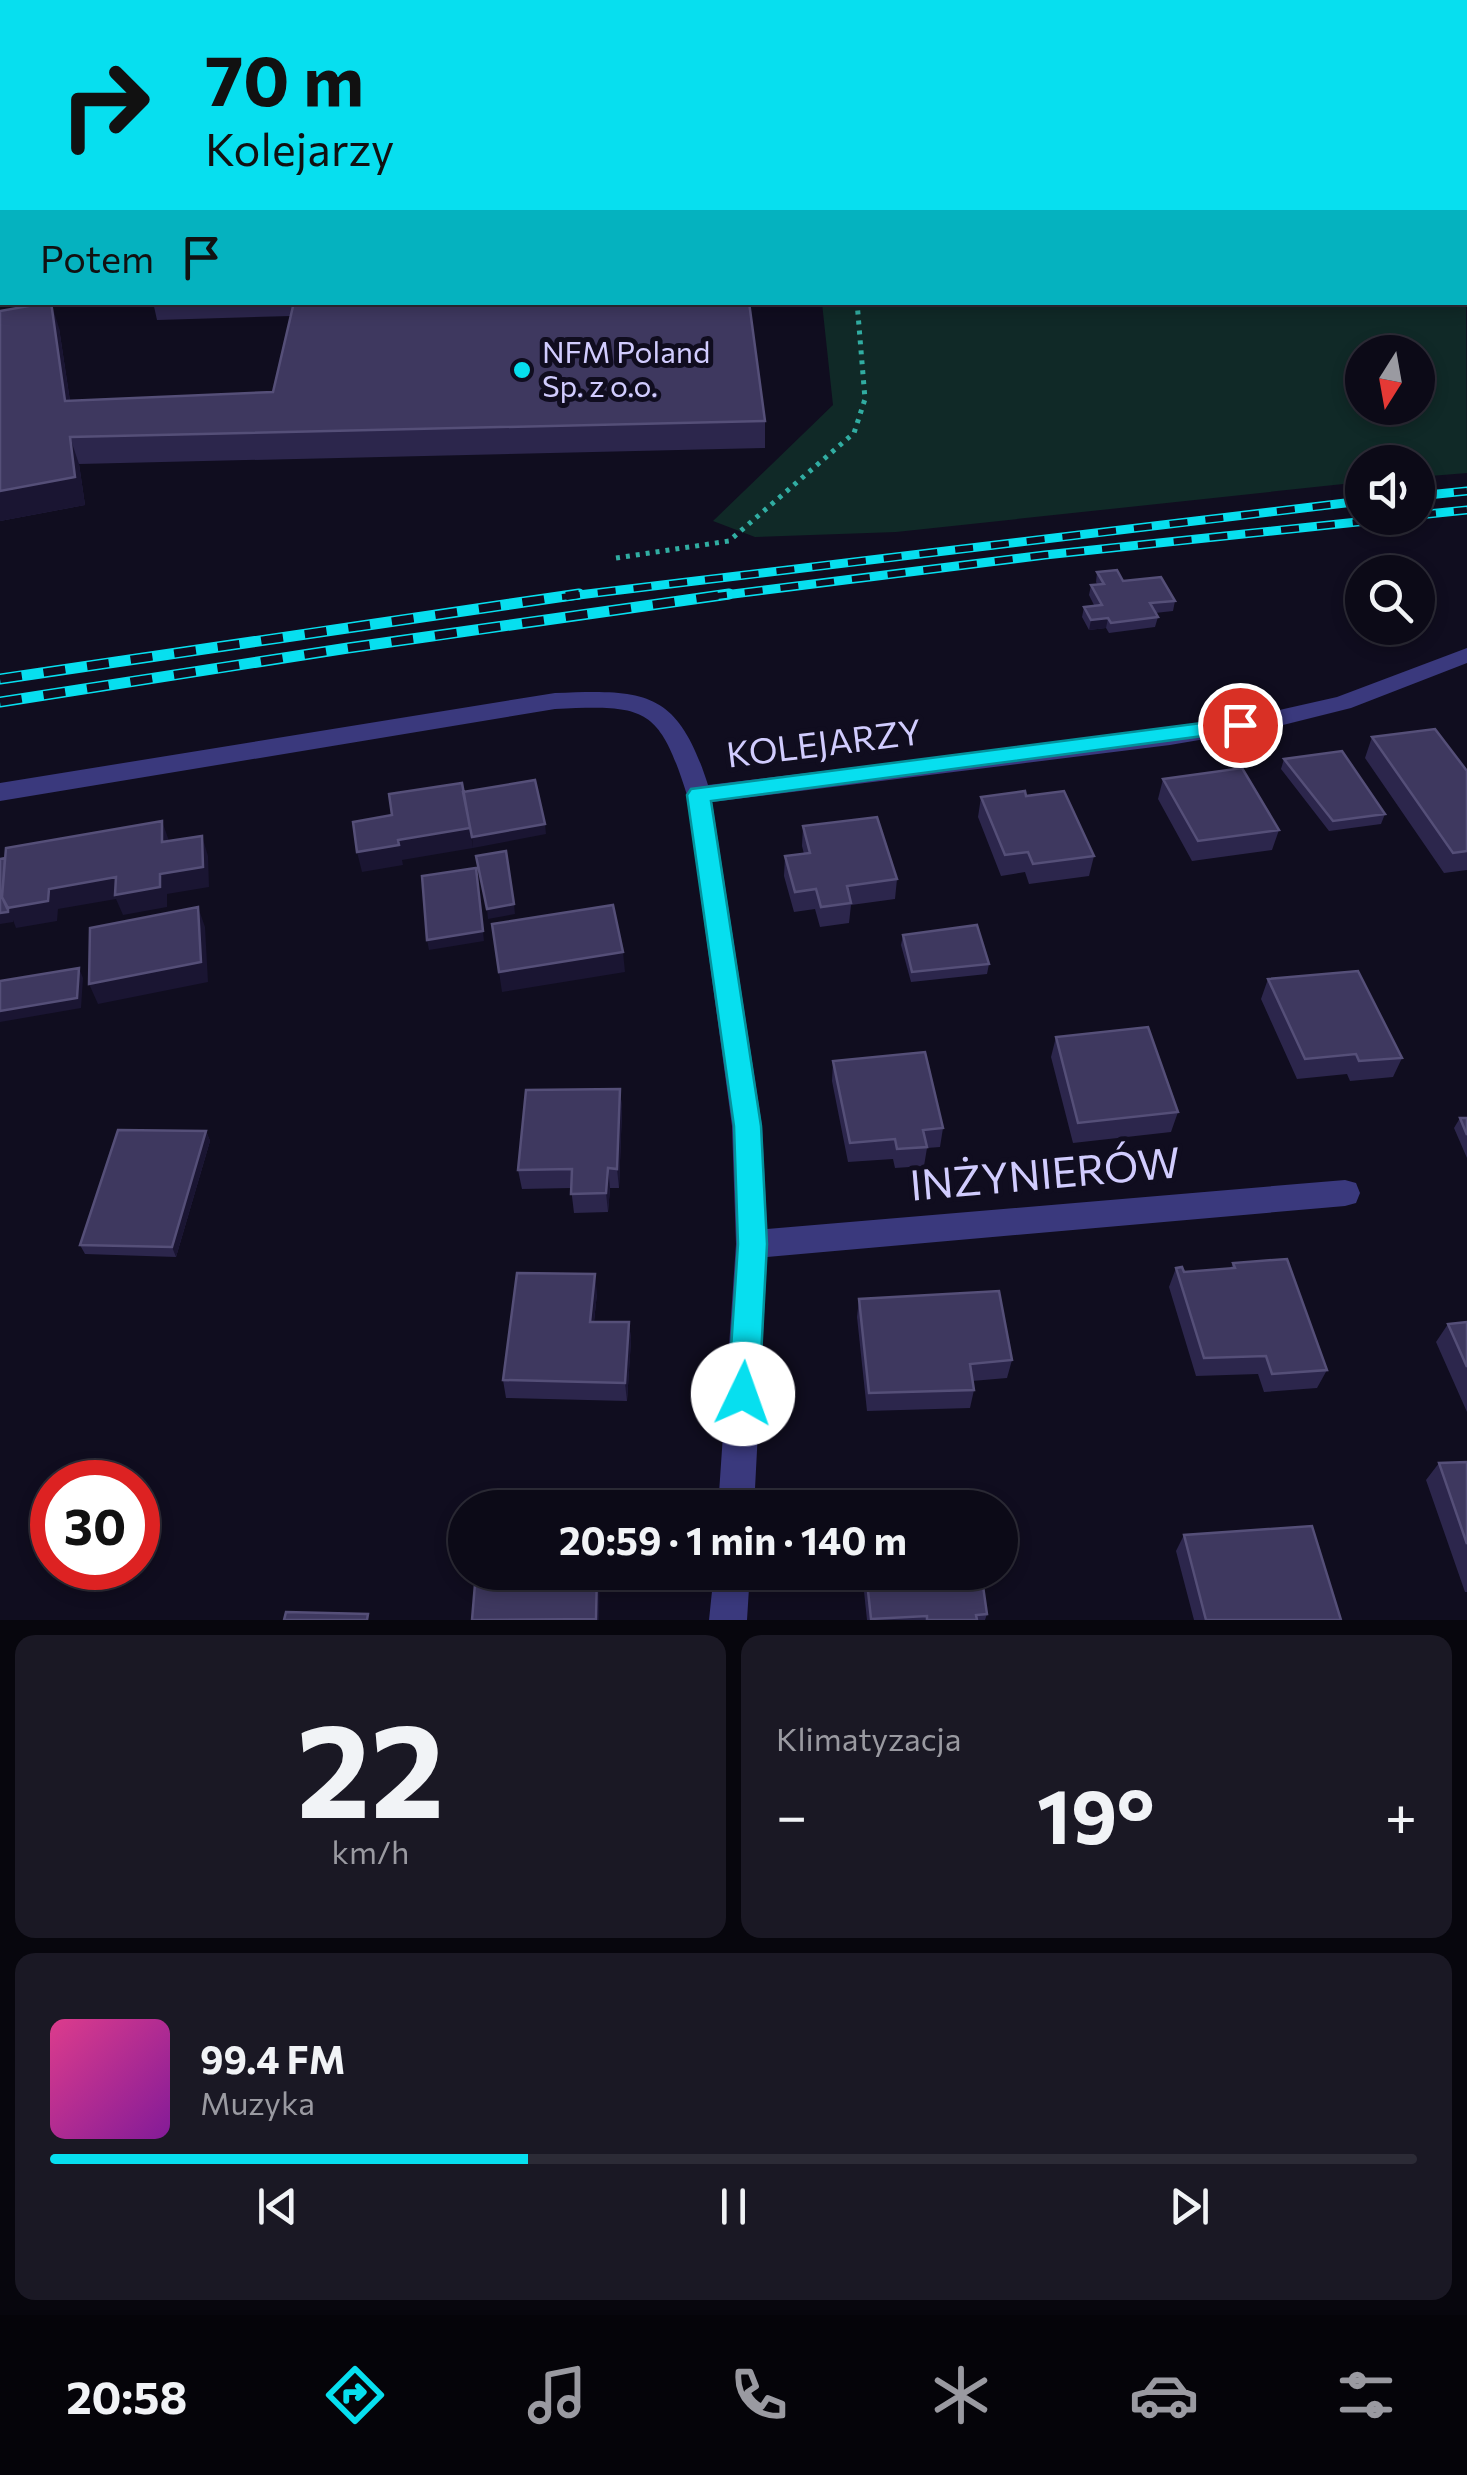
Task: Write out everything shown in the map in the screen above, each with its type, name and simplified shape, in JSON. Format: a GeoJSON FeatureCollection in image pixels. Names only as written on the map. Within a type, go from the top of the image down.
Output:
{"type":"FeatureCollection","features":[{"type":"Feature","properties":{"kind":"street","name":"KOLEJARZY"},"geometry":{"type":"LineString","coordinates":[[0,792],[555,701],[604,698],[648,706],[672,722],[685,746],[698,795],[1170,736],[1275,719],[1344,703],[1467,655]]}},
{"type":"Feature","properties":{"kind":"street"},"geometry":{"type":"LineString","coordinates":[[698,795],[747,1126],[752,1244],[737,1490]]}},
{"type":"Feature","properties":{"kind":"street","name":"INŻYNIERÓW"},"geometry":{"type":"LineString","coordinates":[[752,1244],[1345,1194]]}},
{"type":"Feature","properties":{"kind":"street"},"geometry":{"type":"LineString","coordinates":[[728,1620],[730,1590]]}},
{"type":"Feature","properties":{"kind":"path"},"geometry":{"type":"LineString","coordinates":[[616,558],[730,541],[854,433],[865,399],[856,305]]}},
{"type":"Feature","properties":{"kind":"green space"},"geometry":{"type":"Polygon","coordinates":[[[822,305],[1466,305],[1467,473],[1435,476],[1435,445],[1345,445],[1345,484],[896,532],[755,537],[713,521],[833,405],[822,305]]]}},
{"type":"Feature","properties":{"kind":"building","name":"NFM Poland Sp. z o.o."},"geometry":{"type":"Polygon","coordinates":[[[51,305],[65,401],[273,392],[293,305],[749,305],[765,421],[70,437],[75,477],[0,491],[0,311],[51,305]]]}},
{"type":"Feature","properties":{"kind":"building"},"geometry":{"type":"Polygon","coordinates":[[[1117,570],[1123,581],[1161,577],[1175,601],[1150,603],[1158,617],[1111,623],[1108,618],[1091,620],[1084,607],[1102,605],[1091,585],[1104,584],[1097,572],[1117,570]]]}},
{"type":"Feature","properties":{"kind":"building"},"geometry":{"type":"Polygon","coordinates":[[[1435,729],[1467,771],[1467,851],[1453,853],[1372,737],[1435,729]]]}},
{"type":"Feature","properties":{"kind":"building"},"geometry":{"type":"Polygon","coordinates":[[[1342,751],[1385,814],[1333,821],[1284,759],[1342,751]]]}},
{"type":"Feature","properties":{"kind":"building"},"geometry":{"type":"Polygon","coordinates":[[[1242,768],[1279,830],[1198,841],[1163,779],[1242,768]]]}},
{"type":"Feature","properties":{"kind":"building"},"geometry":{"type":"Polygon","coordinates":[[[535,780],[545,824],[472,837],[463,792],[535,780]]]}},
{"type":"Feature","properties":{"kind":"building"},"geometry":{"type":"Polygon","coordinates":[[[462,783],[470,828],[398,840],[399,845],[357,852],[353,822],[392,815],[389,794],[462,783]]]}},
{"type":"Feature","properties":{"kind":"building"},"geometry":{"type":"Polygon","coordinates":[[[1025,791],[1026,796],[1064,791],[1094,856],[1033,864],[1028,852],[1005,855],[981,797],[1025,791]]]}},
{"type":"Feature","properties":{"kind":"building"},"geometry":{"type":"Polygon","coordinates":[[[877,817],[897,879],[847,886],[851,903],[821,907],[816,889],[795,892],[785,856],[810,853],[803,826],[877,817]]]}},
{"type":"Feature","properties":{"kind":"building"},"geometry":{"type":"Polygon","coordinates":[[[162,821],[162,842],[202,836],[203,867],[160,874],[160,887],[115,895],[116,877],[49,889],[48,901],[7,908],[2,897],[6,848],[162,821]]]}},
{"type":"Feature","properties":{"kind":"building"},"geometry":{"type":"Polygon","coordinates":[[[506,851],[514,904],[487,909],[476,856],[506,851]]]}},
{"type":"Feature","properties":{"kind":"building"},"geometry":{"type":"Polygon","coordinates":[[[5,858],[2,897],[8,912],[0,913],[0,859],[5,858]]]}},
{"type":"Feature","properties":{"kind":"building"},"geometry":{"type":"Polygon","coordinates":[[[476,868],[483,931],[427,940],[422,876],[476,868]]]}},
{"type":"Feature","properties":{"kind":"building"},"geometry":{"type":"Polygon","coordinates":[[[613,905],[623,952],[499,972],[492,924],[613,905]]]}},
{"type":"Feature","properties":{"kind":"building"},"geometry":{"type":"Polygon","coordinates":[[[198,907],[201,962],[89,984],[90,928],[198,907]]]}},
{"type":"Feature","properties":{"kind":"building"},"geometry":{"type":"Polygon","coordinates":[[[977,925],[989,964],[912,972],[903,935],[977,925]]]}},
{"type":"Feature","properties":{"kind":"building"},"geometry":{"type":"Polygon","coordinates":[[[79,968],[77,998],[0,1011],[0,981],[79,968]]]}},
{"type":"Feature","properties":{"kind":"building"},"geometry":{"type":"Polygon","coordinates":[[[1358,971],[1402,1058],[1359,1061],[1356,1054],[1305,1059],[1268,979],[1358,971]]]}},
{"type":"Feature","properties":{"kind":"building"},"geometry":{"type":"Polygon","coordinates":[[[1148,1027],[1178,1112],[1078,1123],[1056,1037],[1148,1027]]]}},
{"type":"Feature","properties":{"kind":"building"},"geometry":{"type":"Polygon","coordinates":[[[925,1052],[943,1128],[923,1130],[927,1147],[897,1149],[895,1139],[850,1143],[833,1061],[925,1052]]]}},
{"type":"Feature","properties":{"kind":"building"},"geometry":{"type":"Polygon","coordinates":[[[620,1089],[617,1169],[608,1168],[606,1193],[571,1194],[572,1169],[518,1170],[526,1090],[620,1089]]]}},
{"type":"Feature","properties":{"kind":"building"},"geometry":{"type":"Polygon","coordinates":[[[118,1130],[206,1131],[172,1247],[80,1245],[118,1130]]]}},
{"type":"Feature","properties":{"kind":"building"},"geometry":{"type":"Polygon","coordinates":[[[1287,1259],[1327,1370],[1272,1374],[1266,1356],[1204,1358],[1176,1268],[1182,1267],[1184,1272],[1235,1268],[1233,1263],[1287,1259]]]}},
{"type":"Feature","properties":{"kind":"building"},"geometry":{"type":"Polygon","coordinates":[[[517,1273],[595,1274],[590,1322],[629,1322],[625,1383],[503,1380],[517,1273]]]}},
{"type":"Feature","properties":{"kind":"building"},"geometry":{"type":"Polygon","coordinates":[[[999,1291],[1012,1360],[970,1364],[974,1390],[869,1393],[859,1299],[999,1291]]]}},
{"type":"Feature","properties":{"kind":"building"},"geometry":{"type":"Polygon","coordinates":[[[1467,1322],[1467,1367],[1448,1324],[1467,1322]]]}},
{"type":"Feature","properties":{"kind":"building"},"geometry":{"type":"Polygon","coordinates":[[[1467,1462],[1467,1544],[1439,1463],[1467,1462]]]}},
{"type":"Feature","properties":{"kind":"building"},"geometry":{"type":"Polygon","coordinates":[[[1312,1526],[1341,1620],[1206,1620],[1184,1535],[1312,1526]]]}},
{"type":"Feature","properties":{"kind":"building"},"geometry":{"type":"Polygon","coordinates":[[[474,1590],[597,1590],[596,1619],[472,1620],[474,1590]]]}},
{"type":"Feature","properties":{"kind":"building"},"geometry":{"type":"Polygon","coordinates":[[[868,1590],[984,1590],[987,1614],[976,1615],[977,1620],[927,1620],[927,1616],[871,1619],[868,1590]]]}},
{"type":"Feature","properties":{"kind":"building"},"geometry":{"type":"Polygon","coordinates":[[[286,1612],[368,1614],[367,1620],[284,1620],[286,1612]]]}},
{"type":"Feature","properties":{"kind":"railway"},"geometry":{"type":"LineString","coordinates":[[1435,494],[1467,491]]}},
{"type":"Feature","properties":{"kind":"railway"},"geometry":{"type":"LineString","coordinates":[[562,597],[1345,503]]}},
{"type":"Feature","properties":{"kind":"railway"},"geometry":{"type":"LineString","coordinates":[[1435,513],[1467,510]]}},
{"type":"Feature","properties":{"kind":"railway"},"geometry":{"type":"LineString","coordinates":[[709,597],[1045,555],[1345,523]]}},
{"type":"Feature","properties":{"kind":"railway"},"geometry":{"type":"LineString","coordinates":[[0,679],[579,594]]}},
{"type":"Feature","properties":{"kind":"railway"},"geometry":{"type":"LineString","coordinates":[[0,702],[729,594]]}},
{"type":"Feature","properties":{"kind":"place","name":"NFM Poland Sp. z o.o."},"geometry":{"type":"Point","coordinates":[522,370]}},
{"type":"Feature","properties":{"kind":"route"},"geometry":{"type":"LineString","coordinates":[[743,1394],[752,1244],[747,1126],[698,795],[1240,725]]}}]}
